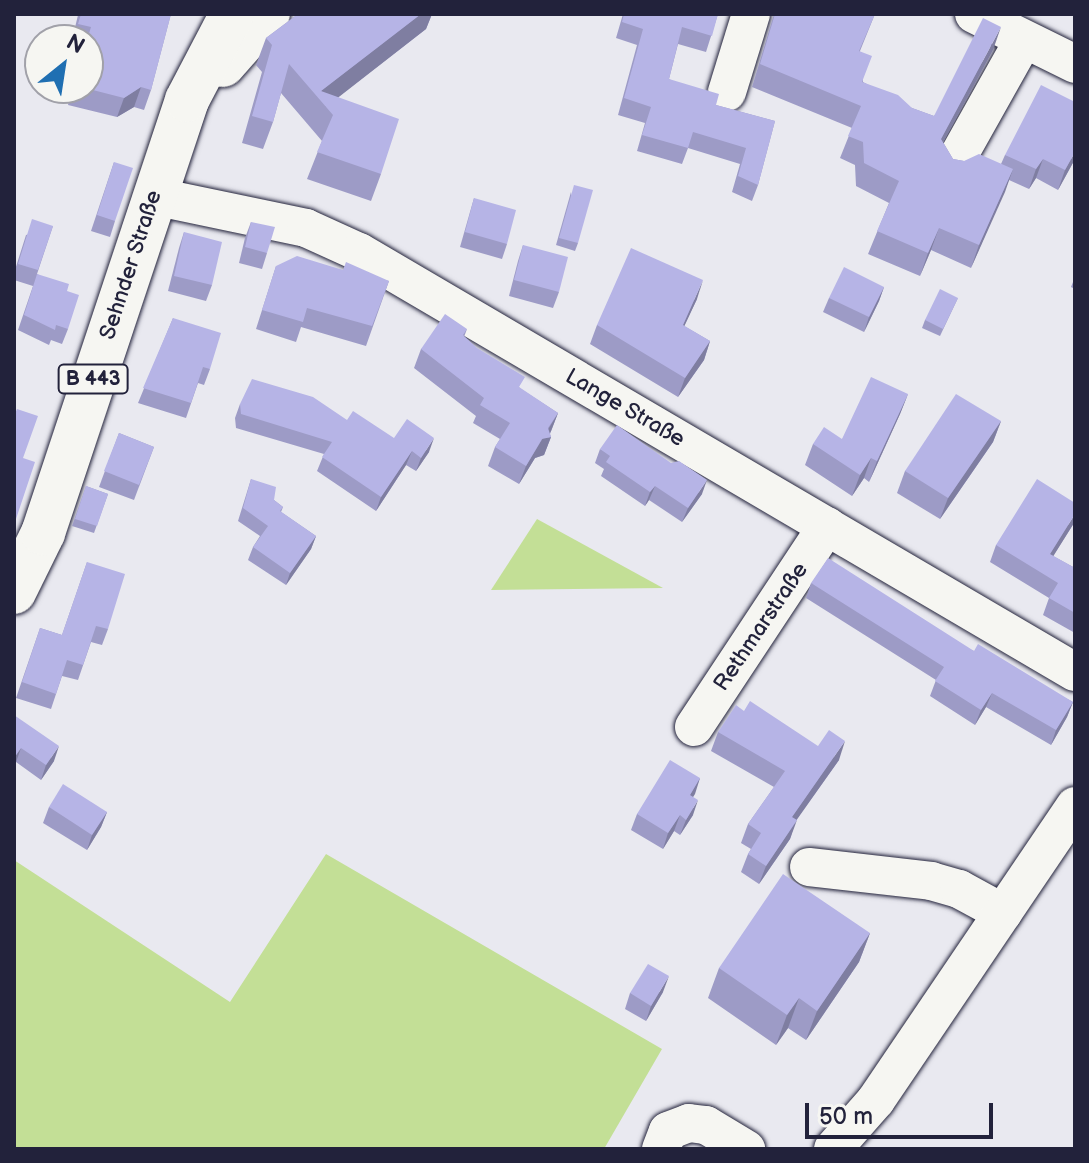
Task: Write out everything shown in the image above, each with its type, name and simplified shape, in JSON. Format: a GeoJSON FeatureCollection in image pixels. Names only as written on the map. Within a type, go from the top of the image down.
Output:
{"type":"FeatureCollection","features":[{"type":"Feature","properties":{"kind":"main road","name":"Sehnder Straße"},"geometry":{"type":"LineString","coordinates":[[14,592],[43,533],[159,180],[202,65],[232,14]]}},
{"type":"Feature","properties":{"kind":"main road","name":"Sehnder Straße"},"geometry":{"type":"LineString","coordinates":[[159,180],[193,106],[268,14]]}},
{"type":"Feature","properties":{"kind":"street"},"geometry":{"type":"LineString","coordinates":[[727,92],[751,14]]}},
{"type":"Feature","properties":{"kind":"street"},"geometry":{"type":"LineString","coordinates":[[974,14],[1023,41],[1075,64]]}},
{"type":"Feature","properties":{"kind":"street"},"geometry":{"type":"LineString","coordinates":[[955,162],[1023,41]]}},
{"type":"Feature","properties":{"kind":"street","name":"Lange Straße"},"geometry":{"type":"LineString","coordinates":[[159,180],[332,238],[1075,672]]}},
{"type":"Feature","properties":{"kind":"street","name":"Rethmarstraße"},"geometry":{"type":"LineString","coordinates":[[694,727],[827,526]]}},
{"type":"Feature","properties":{"kind":"street"},"geometry":{"type":"LineString","coordinates":[[833,1149],[876,1100],[1075,806]]}},
{"type":"Feature","properties":{"kind":"street"},"geometry":{"type":"LineString","coordinates":[[809,867],[931,881],[959,889],[1003,913]]}},
{"type":"Feature","properties":{"kind":"street"},"geometry":{"type":"LineString","coordinates":[[661,1149],[668,1131],[689,1123],[706,1125],[746,1149]]}},
{"type":"Feature","properties":{"kind":"green space"},"geometry":{"type":"Polygon","coordinates":[[[537,519],[663,588],[491,590],[537,519]]]}},
{"type":"Feature","properties":{"kind":"green space"},"geometry":{"type":"Polygon","coordinates":[[[326,854],[662,1049],[604,1149],[14,1149],[14,860],[230,1002],[326,854]]]}},
{"type":"Feature","properties":{"kind":"building"},"geometry":{"type":"Polygon","coordinates":[[[81,14],[171,14],[151,90],[141,87],[124,98],[104,93],[104,24],[78,24],[81,14]]]}},
{"type":"Feature","properties":{"kind":"building"},"geometry":{"type":"Polygon","coordinates":[[[298,14],[421,14],[321,91],[399,119],[381,174],[317,152],[333,115],[289,64],[273,122],[252,116],[272,45],[266,38],[298,14]]]}},
{"type":"Feature","properties":{"kind":"building"},"geometry":{"type":"Polygon","coordinates":[[[624,14],[718,14],[712,36],[682,27],[669,79],[719,94],[716,105],[775,121],[758,185],[738,176],[746,148],[693,132],[688,148],[642,135],[651,107],[624,98],[643,29],[622,22],[624,14]]]}},
{"type":"Feature","properties":{"kind":"building"},"geometry":{"type":"Polygon","coordinates":[[[775,14],[875,14],[859,51],[872,56],[862,82],[898,95],[912,108],[934,116],[983,18],[1001,27],[941,139],[953,159],[964,161],[979,154],[1013,169],[979,245],[939,228],[928,253],[877,231],[899,181],[864,163],[863,142],[848,136],[861,106],[760,64],[775,14]]]}},
{"type":"Feature","properties":{"kind":"building"},"geometry":{"type":"Polygon","coordinates":[[[1041,85],[1075,102],[1075,152],[1065,170],[1043,159],[1036,169],[1005,155],[1041,85]]]}},
{"type":"Feature","properties":{"kind":"building"},"geometry":{"type":"Polygon","coordinates":[[[114,162],[133,168],[115,221],[97,215],[114,162]]]}},
{"type":"Feature","properties":{"kind":"building"},"geometry":{"type":"Polygon","coordinates":[[[574,185],[593,190],[578,243],[559,238],[574,185]]]}},
{"type":"Feature","properties":{"kind":"building"},"geometry":{"type":"Polygon","coordinates":[[[474,198],[516,210],[507,244],[465,232],[474,198]]]}},
{"type":"Feature","properties":{"kind":"building"},"geometry":{"type":"Polygon","coordinates":[[[32,219],[53,226],[38,270],[18,264],[32,219]]]}},
{"type":"Feature","properties":{"kind":"building"},"geometry":{"type":"Polygon","coordinates":[[[251,222],[275,227],[267,253],[245,247],[251,222]]]}},
{"type":"Feature","properties":{"kind":"building"},"geometry":{"type":"Polygon","coordinates":[[[184,232],[222,242],[212,285],[174,276],[184,232]]]}},
{"type":"Feature","properties":{"kind":"building"},"geometry":{"type":"Polygon","coordinates":[[[523,245],[568,257],[559,292],[514,280],[523,245]]]}},
{"type":"Feature","properties":{"kind":"building"},"geometry":{"type":"Polygon","coordinates":[[[631,248],[703,280],[683,325],[710,341],[685,378],[597,325],[631,248]]]}},
{"type":"Feature","properties":{"kind":"building"},"geometry":{"type":"Polygon","coordinates":[[[297,256],[343,270],[346,262],[389,281],[372,326],[307,308],[303,322],[262,310],[276,266],[297,256]]]}},
{"type":"Feature","properties":{"kind":"building"},"geometry":{"type":"Polygon","coordinates":[[[844,267],[884,287],[869,317],[829,298],[844,267]]]}},
{"type":"Feature","properties":{"kind":"building"},"geometry":{"type":"Polygon","coordinates":[[[37,274],[69,284],[67,291],[79,295],[68,329],[56,325],[55,330],[24,315],[37,274]]]}},
{"type":"Feature","properties":{"kind":"building"},"geometry":{"type":"Polygon","coordinates":[[[940,289],[958,298],[943,329],[925,320],[940,289]]]}},
{"type":"Feature","properties":{"kind":"building"},"geometry":{"type":"Polygon","coordinates":[[[445,314],[467,329],[463,335],[477,348],[525,377],[519,387],[558,413],[548,428],[551,437],[542,439],[526,466],[495,447],[510,423],[480,405],[484,398],[421,349],[445,314]]]}},
{"type":"Feature","properties":{"kind":"building"},"geometry":{"type":"Polygon","coordinates":[[[173,318],[221,333],[210,369],[203,367],[191,403],[143,388],[173,318]]]}},
{"type":"Feature","properties":{"kind":"building"},"geometry":{"type":"Polygon","coordinates":[[[871,377],[908,394],[877,461],[871,458],[860,475],[813,444],[824,427],[842,439],[871,377]]]}},
{"type":"Feature","properties":{"kind":"building"},"geometry":{"type":"Polygon","coordinates":[[[252,379],[313,397],[347,420],[353,411],[394,438],[407,419],[434,438],[421,458],[412,451],[381,497],[322,457],[332,442],[241,414],[240,404],[252,379]]]}},
{"type":"Feature","properties":{"kind":"building"},"geometry":{"type":"Polygon","coordinates":[[[956,394],[1001,421],[948,498],[905,471],[956,394]]]}},
{"type":"Feature","properties":{"kind":"building"},"geometry":{"type":"Polygon","coordinates":[[[17,409],[38,416],[23,458],[35,462],[14,525],[14,416],[17,409]]]}},
{"type":"Feature","properties":{"kind":"building"},"geometry":{"type":"Polygon","coordinates":[[[617,425],[671,463],[679,461],[707,480],[688,508],[655,486],[650,492],[606,462],[610,456],[600,449],[617,425]]]}},
{"type":"Feature","properties":{"kind":"building"},"geometry":{"type":"Polygon","coordinates":[[[119,433],[154,447],[139,485],[104,471],[119,433]]]}},
{"type":"Feature","properties":{"kind":"building"},"geometry":{"type":"Polygon","coordinates":[[[251,479],[276,487],[274,500],[283,507],[280,511],[316,536],[290,573],[253,547],[268,526],[243,508],[251,479]]]}},
{"type":"Feature","properties":{"kind":"building"},"geometry":{"type":"Polygon","coordinates":[[[1037,479],[1075,503],[1075,514],[1050,554],[1075,568],[1075,613],[1049,598],[1058,583],[996,545],[1037,479]]]}},
{"type":"Feature","properties":{"kind":"building"},"geometry":{"type":"Polygon","coordinates":[[[86,486],[108,494],[97,526],[75,519],[86,486]]]}},
{"type":"Feature","properties":{"kind":"building"},"geometry":{"type":"Polygon","coordinates":[[[828,558],[974,651],[978,644],[1073,702],[1056,730],[992,693],[981,710],[935,681],[944,667],[811,583],[828,558]]]}},
{"type":"Feature","properties":{"kind":"building"},"geometry":{"type":"Polygon","coordinates":[[[87,562],[125,574],[108,629],[96,626],[83,665],[67,660],[56,694],[22,682],[40,628],[62,635],[87,562]]]}},
{"type":"Feature","properties":{"kind":"building"},"geometry":{"type":"Polygon","coordinates":[[[750,701],[818,746],[829,730],[845,741],[792,817],[797,820],[766,866],[748,854],[761,833],[748,824],[785,771],[718,732],[736,705],[744,711],[750,701]]]}},
{"type":"Feature","properties":{"kind":"building"},"geometry":{"type":"Polygon","coordinates":[[[14,715],[59,746],[46,765],[21,748],[14,758],[14,715]]]}},
{"type":"Feature","properties":{"kind":"building"},"geometry":{"type":"Polygon","coordinates":[[[670,760],[700,778],[690,795],[698,800],[686,820],[680,815],[668,833],[637,814],[670,760]]]}},
{"type":"Feature","properties":{"kind":"building"},"geometry":{"type":"Polygon","coordinates":[[[63,784],[107,812],[92,835],[49,807],[63,784]]]}},
{"type":"Feature","properties":{"kind":"building"},"geometry":{"type":"Polygon","coordinates":[[[783,874],[870,933],[817,1011],[799,998],[787,1015],[719,968],[783,874]]]}},
{"type":"Feature","properties":{"kind":"building"},"geometry":{"type":"Polygon","coordinates":[[[648,964],[669,976],[651,1006],[630,993],[648,964]]]}}]}
